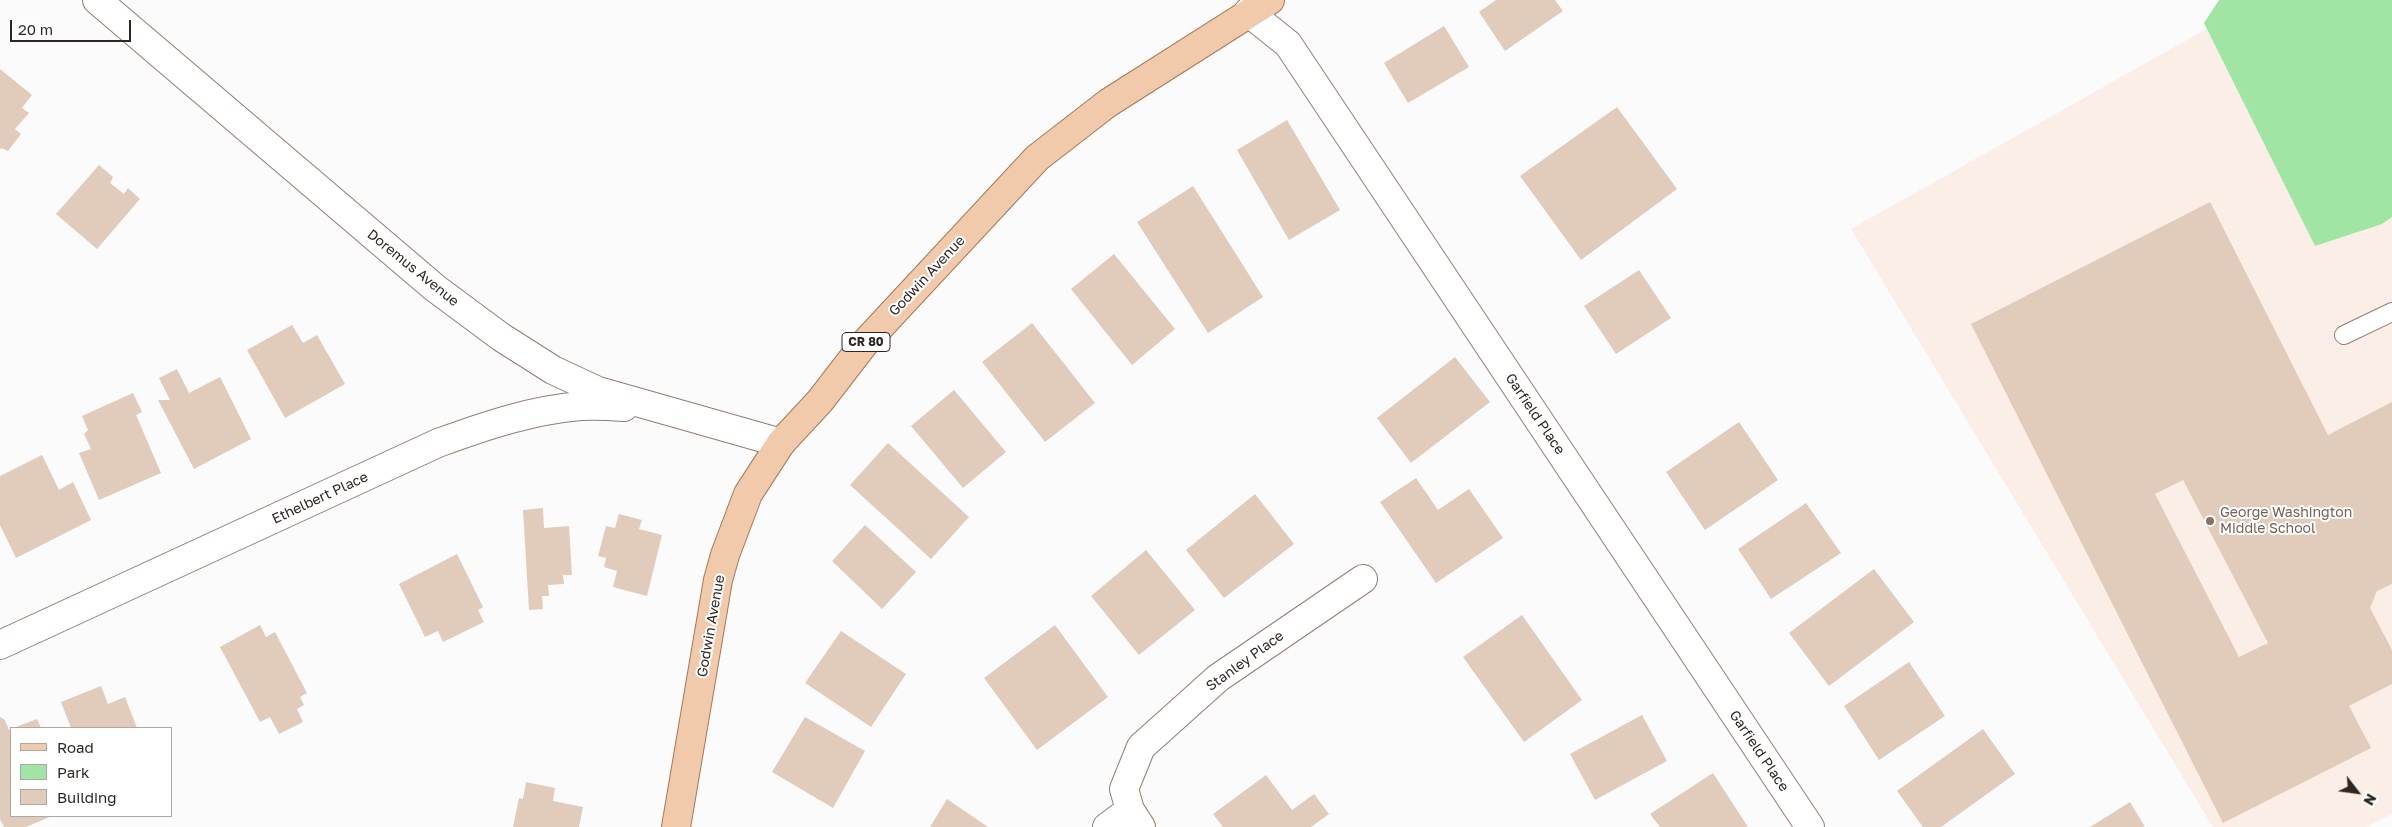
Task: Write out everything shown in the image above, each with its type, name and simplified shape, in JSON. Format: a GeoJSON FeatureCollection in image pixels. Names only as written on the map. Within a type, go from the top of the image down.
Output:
{"type":"FeatureCollection","features":[{"type":"Feature","properties":{"kind":"main road","name":"Godwin Avenue"},"geometry":{"type":"LineString","coordinates":[[676,827],[718,580],[725,555],[748,494],[781,443],[820,401],[864,344],[1037,158],[1108,103],[1200,46],[1259,6]]}},
{"type":"Feature","properties":{"kind":"street","name":"Doremus Avenue"},"geometry":{"type":"LineString","coordinates":[[97,0],[428,282],[493,332],[562,374],[598,391],[781,443]]}},
{"type":"Feature","properties":{"kind":"street","name":"Garfield Place"},"geometry":{"type":"LineString","coordinates":[[1259,6],[1288,44],[1810,827]]}},
{"type":"Feature","properties":{"kind":"street","name":"Ethelbert Place"},"geometry":{"type":"LineString","coordinates":[[0,645],[438,443],[494,422],[546,411],[582,406],[656,407]]}},
{"type":"Feature","properties":{"kind":"street","name":"Stanley Place"},"geometry":{"type":"LineString","coordinates":[[1136,818],[1124,789],[1141,747],[1218,678],[1363,580]]}},
{"type":"Feature","properties":{"kind":"street"},"geometry":{"type":"LineString","coordinates":[[1107,827],[1136,818]]}},
{"type":"Feature","properties":{"kind":"lane"},"geometry":{"type":"LineString","coordinates":[[2344,335],[2392,312]]}},
{"type":"Feature","properties":{"kind":"shaded area","name":"George Washington Middle School"},"geometry":{"type":"Polygon","coordinates":[[[2258,0],[2392,0],[2392,814],[2366,827],[2213,827],[1851,229],[2258,0]]]}},
{"type":"Feature","properties":{"kind":"green space"},"geometry":{"type":"Polygon","coordinates":[[[2219,0],[2392,0],[2392,217],[2382,224],[2315,246],[2204,23],[2219,0]]]}},
{"type":"Feature","properties":{"kind":"building"},"geometry":{"type":"Polygon","coordinates":[[[1496,0],[1555,0],[1563,11],[1505,51],[1479,12],[1496,0]]]}},
{"type":"Feature","properties":{"kind":"building"},"geometry":{"type":"Polygon","coordinates":[[[1444,26],[1469,67],[1408,103],[1384,63],[1444,26]]]}},
{"type":"Feature","properties":{"kind":"building"},"geometry":{"type":"Polygon","coordinates":[[[0,69],[32,95],[22,108],[29,113],[15,129],[21,134],[8,151],[1,148],[0,150],[0,69]]]}},
{"type":"Feature","properties":{"kind":"building"},"geometry":{"type":"Polygon","coordinates":[[[1617,107],[1677,189],[1581,260],[1520,176],[1617,107]]]}},
{"type":"Feature","properties":{"kind":"building"},"geometry":{"type":"Polygon","coordinates":[[[1287,120],[1340,210],[1289,240],[1237,150],[1287,120]]]}},
{"type":"Feature","properties":{"kind":"building"},"geometry":{"type":"Polygon","coordinates":[[[99,165],[113,177],[110,183],[124,194],[128,188],[140,199],[97,249],[56,214],[99,165]]]}},
{"type":"Feature","properties":{"kind":"building"},"geometry":{"type":"Polygon","coordinates":[[[1193,186],[1263,297],[1208,333],[1137,222],[1193,186]]]}},
{"type":"Feature","properties":{"kind":"building"},"geometry":{"type":"Polygon","coordinates":[[[2210,202],[2328,435],[2392,402],[2392,584],[2377,591],[2370,608],[2392,650],[2392,684],[2349,706],[2371,748],[2223,823],[1971,324],[2210,202]],[[2183,480],[2155,494],[2239,657],[2268,643],[2183,480]]]}},
{"type":"Feature","properties":{"kind":"building"},"geometry":{"type":"Polygon","coordinates":[[[1114,254],[1175,329],[1132,365],[1071,289],[1114,254]]]}},
{"type":"Feature","properties":{"kind":"building"},"geometry":{"type":"Polygon","coordinates":[[[1639,270],[1671,318],[1616,354],[1584,306],[1639,270]]]}},
{"type":"Feature","properties":{"kind":"building"},"geometry":{"type":"Polygon","coordinates":[[[1032,323],[1095,403],[1045,442],[982,362],[1032,323]]]}},
{"type":"Feature","properties":{"kind":"building"},"geometry":{"type":"Polygon","coordinates":[[[292,325],[303,343],[317,335],[345,384],[285,418],[247,350],[292,325]]]}},
{"type":"Feature","properties":{"kind":"building"},"geometry":{"type":"Polygon","coordinates":[[[1455,357],[1490,402],[1411,463],[1377,418],[1455,357]]]}},
{"type":"Feature","properties":{"kind":"building"},"geometry":{"type":"Polygon","coordinates":[[[177,369],[189,393],[220,377],[251,439],[194,469],[158,400],[170,400],[159,378],[177,369]]]}},
{"type":"Feature","properties":{"kind":"building"},"geometry":{"type":"Polygon","coordinates":[[[954,390],[1006,452],[963,488],[911,426],[954,390]]]}},
{"type":"Feature","properties":{"kind":"building"},"geometry":{"type":"Polygon","coordinates":[[[133,393],[142,412],[136,415],[161,473],[99,500],[79,453],[91,449],[84,434],[88,430],[82,416],[133,393]]]}},
{"type":"Feature","properties":{"kind":"building"},"geometry":{"type":"Polygon","coordinates":[[[1739,422],[1778,480],[1705,530],[1666,472],[1739,422]]]}},
{"type":"Feature","properties":{"kind":"building"},"geometry":{"type":"Polygon","coordinates":[[[888,443],[969,517],[931,559],[850,485],[888,443]]]}},
{"type":"Feature","properties":{"kind":"building"},"geometry":{"type":"Polygon","coordinates":[[[42,455],[59,490],[73,482],[91,520],[16,558],[0,525],[0,476],[42,455]]]}},
{"type":"Feature","properties":{"kind":"building"},"geometry":{"type":"Polygon","coordinates":[[[1416,478],[1438,510],[1469,489],[1503,538],[1436,583],[1380,502],[1416,478]]]}},
{"type":"Feature","properties":{"kind":"building"},"geometry":{"type":"Polygon","coordinates":[[[1255,494],[1294,544],[1224,598],[1186,550],[1255,494]]]}},
{"type":"Feature","properties":{"kind":"building"},"geometry":{"type":"Polygon","coordinates":[[[1806,503],[1841,553],[1771,599],[1738,549],[1806,503]]]}},
{"type":"Feature","properties":{"kind":"building"},"geometry":{"type":"Polygon","coordinates":[[[543,508],[544,528],[569,526],[572,575],[563,575],[564,584],[548,585],[549,596],[542,596],[543,609],[529,610],[523,510],[543,508]]]}},
{"type":"Feature","properties":{"kind":"building"},"geometry":{"type":"Polygon","coordinates":[[[619,514],[642,520],[639,529],[662,535],[647,596],[613,587],[617,571],[604,567],[606,558],[598,556],[606,526],[615,528],[619,514]]]}},
{"type":"Feature","properties":{"kind":"building"},"geometry":{"type":"Polygon","coordinates":[[[865,525],[916,572],[882,609],[832,561],[865,525]]]}},
{"type":"Feature","properties":{"kind":"building"},"geometry":{"type":"Polygon","coordinates":[[[1146,550],[1195,610],[1139,655],[1091,596],[1146,550]]]}},
{"type":"Feature","properties":{"kind":"building"},"geometry":{"type":"Polygon","coordinates":[[[457,554],[483,607],[478,610],[484,622],[443,642],[438,631],[425,637],[399,584],[457,554]]]}},
{"type":"Feature","properties":{"kind":"building"},"geometry":{"type":"Polygon","coordinates":[[[1874,569],[1914,622],[1829,686],[1789,633],[1874,569]]]}},
{"type":"Feature","properties":{"kind":"building"},"geometry":{"type":"Polygon","coordinates":[[[1522,615],[1582,700],[1524,742],[1463,657],[1522,615]]]}},
{"type":"Feature","properties":{"kind":"building"},"geometry":{"type":"Polygon","coordinates":[[[260,625],[266,637],[275,632],[307,693],[300,697],[304,705],[297,709],[303,722],[279,734],[270,717],[260,722],[220,647],[260,625]]]}},
{"type":"Feature","properties":{"kind":"building"},"geometry":{"type":"Polygon","coordinates":[[[1055,625],[1108,697],[1037,750],[984,678],[1055,625]]]}},
{"type":"Feature","properties":{"kind":"building"},"geometry":{"type":"Polygon","coordinates":[[[841,631],[906,674],[871,727],[805,683],[841,631]]]}},
{"type":"Feature","properties":{"kind":"building"},"geometry":{"type":"Polygon","coordinates":[[[1909,662],[1945,716],[1879,760],[1844,706],[1909,662]]]}},
{"type":"Feature","properties":{"kind":"building"},"geometry":{"type":"Polygon","coordinates":[[[101,686],[108,704],[125,697],[137,727],[71,727],[61,702],[101,686]]]}},
{"type":"Feature","properties":{"kind":"building"},"geometry":{"type":"Polygon","coordinates":[[[1642,715],[1667,761],[1595,800],[1570,754],[1642,715]]]}},
{"type":"Feature","properties":{"kind":"building"},"geometry":{"type":"Polygon","coordinates":[[[0,717],[5,720],[10,730],[10,817],[50,817],[26,827],[4,827],[0,819],[0,717]]]}},
{"type":"Feature","properties":{"kind":"building"},"geometry":{"type":"Polygon","coordinates":[[[805,717],[865,751],[833,808],[772,772],[805,717]]]}},
{"type":"Feature","properties":{"kind":"building"},"geometry":{"type":"Polygon","coordinates":[[[37,719],[41,727],[16,727],[37,719]]]}},
{"type":"Feature","properties":{"kind":"building"},"geometry":{"type":"Polygon","coordinates":[[[1983,729],[2015,774],[1941,827],[1923,827],[1897,791],[1983,729]]]}},
{"type":"Feature","properties":{"kind":"building"},"geometry":{"type":"Polygon","coordinates":[[[1713,773],[1748,827],[1660,827],[1650,814],[1713,773]]]}},
{"type":"Feature","properties":{"kind":"building"},"geometry":{"type":"Polygon","coordinates":[[[1266,775],[1292,810],[1314,794],[1329,814],[1311,827],[1223,827],[1213,814],[1266,775]]]}},
{"type":"Feature","properties":{"kind":"building"},"geometry":{"type":"Polygon","coordinates":[[[526,782],[555,788],[553,801],[583,807],[579,827],[513,827],[519,798],[523,799],[526,782]]]}},
{"type":"Feature","properties":{"kind":"building"},"geometry":{"type":"Polygon","coordinates":[[[947,799],[988,827],[930,827],[947,799]]]}},
{"type":"Feature","properties":{"kind":"building"},"geometry":{"type":"Polygon","coordinates":[[[2130,802],[2145,827],[2090,827],[2130,802]]]}},
{"type":"Feature","properties":{"kind":"place","name":"George Washington Middle School"},"geometry":{"type":"Point","coordinates":[2210,521]}}]}
